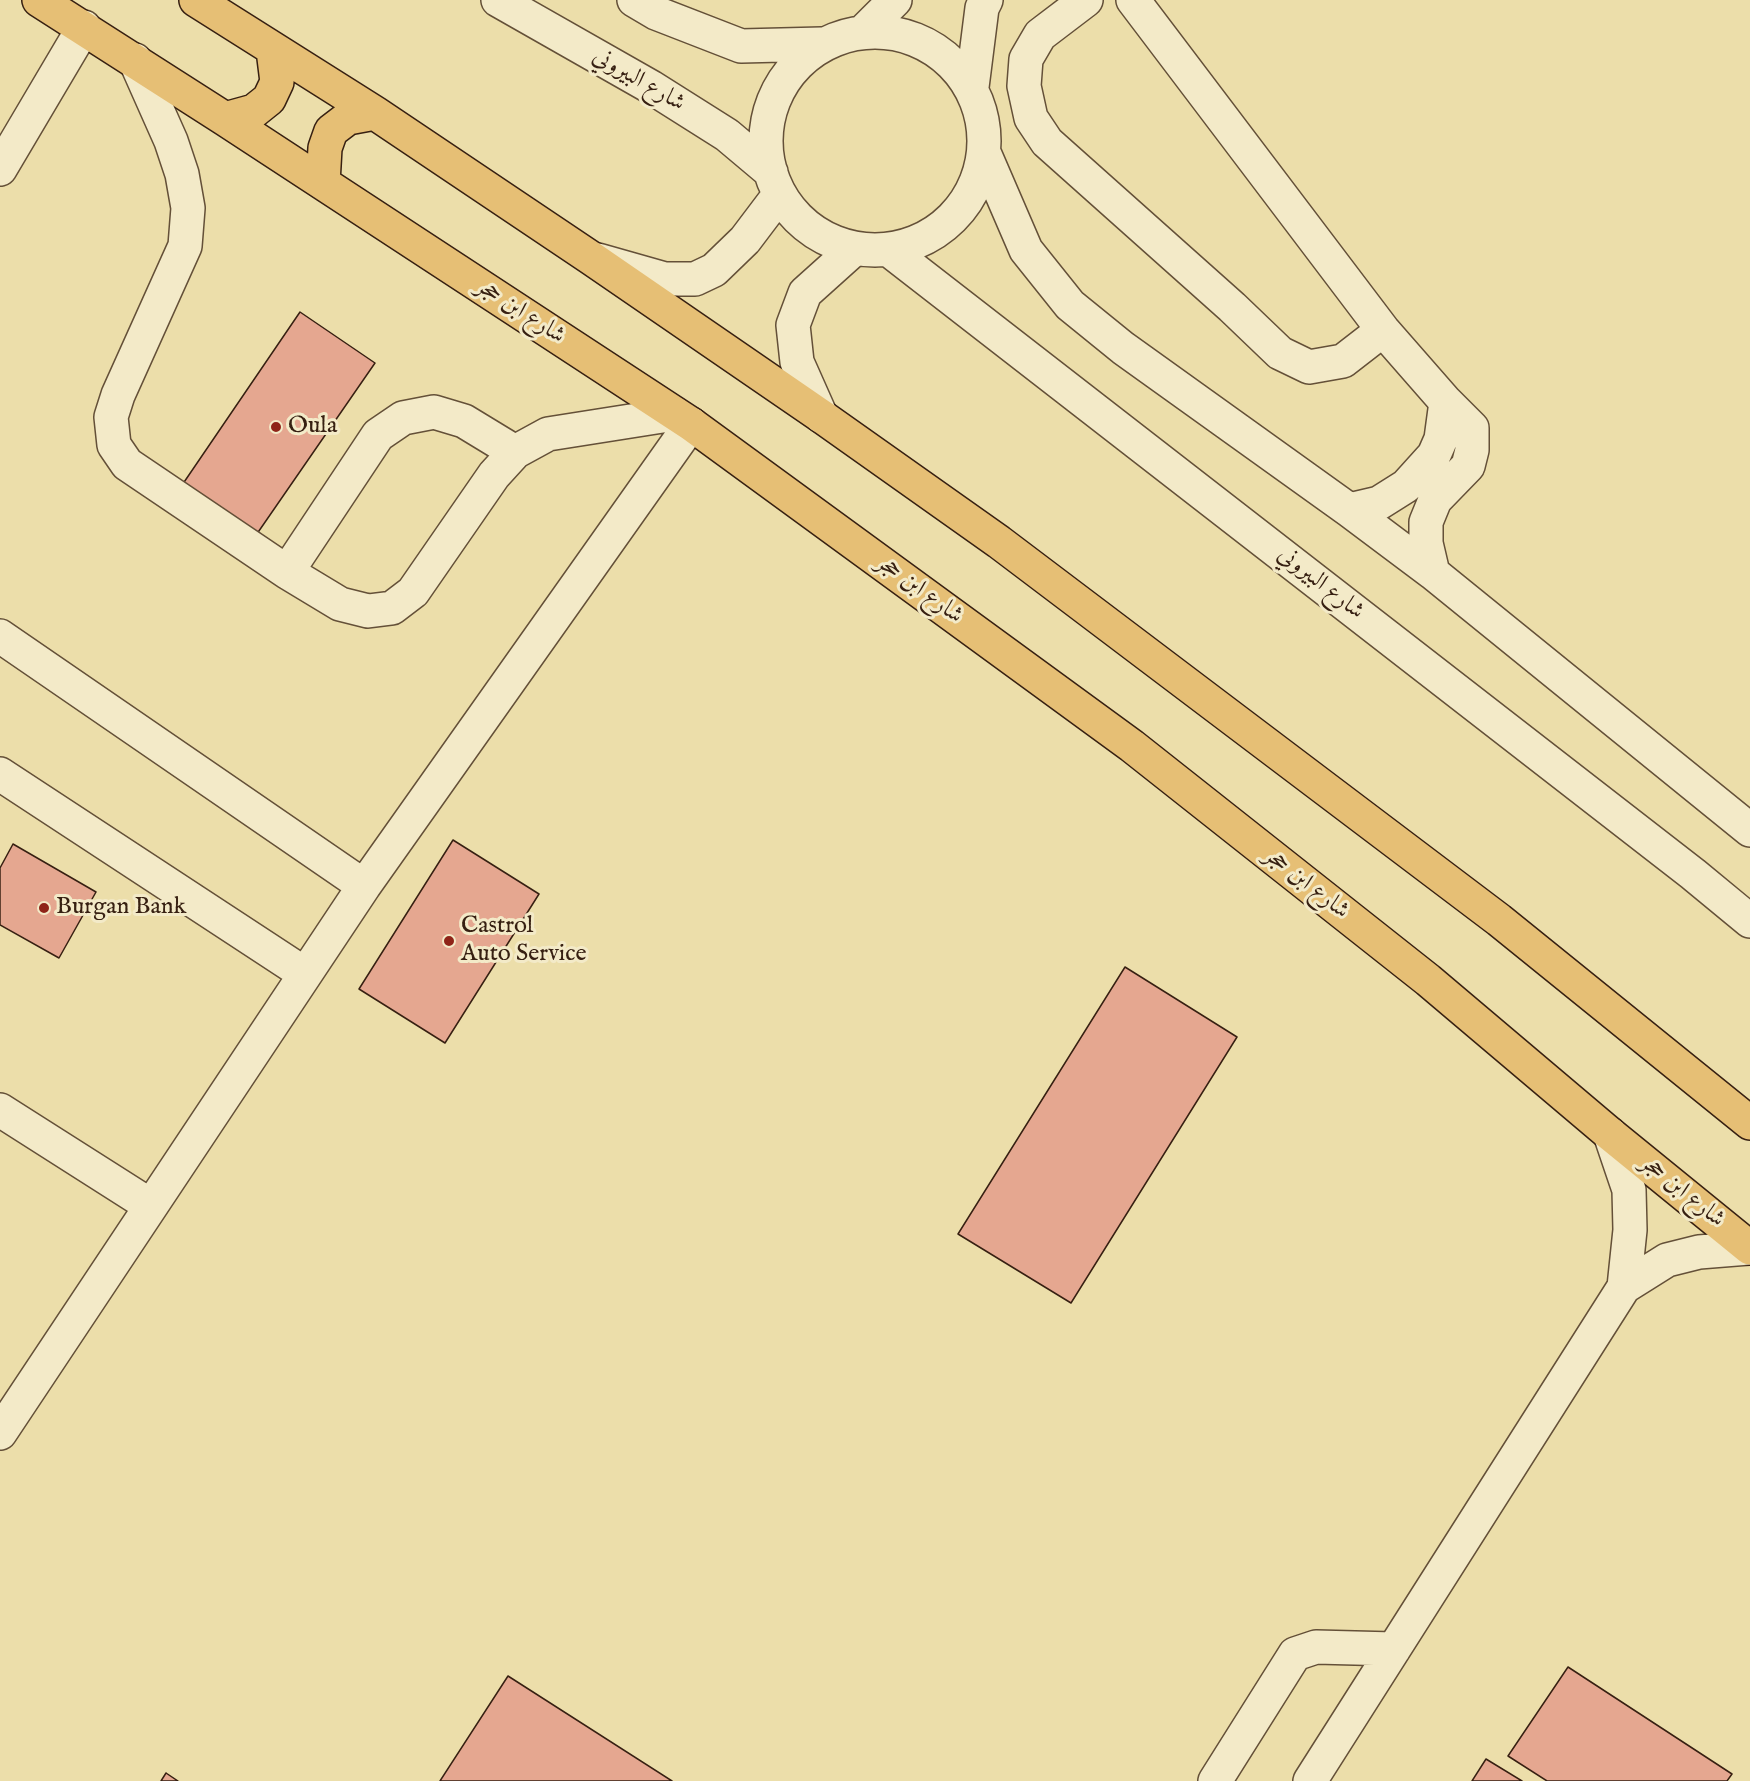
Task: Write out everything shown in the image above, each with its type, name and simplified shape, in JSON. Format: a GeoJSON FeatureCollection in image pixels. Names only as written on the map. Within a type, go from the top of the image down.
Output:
{"type":"FeatureCollection","features":[{"type":"Feature","properties":{"kind":"main road","name":"شارع ابن حجر"},"geometry":{"type":"LineString","coordinates":[[39,0],[135,60],[683,419],[1132,746],[1428,980],[1610,1134],[1750,1248]]}},
{"type":"Feature","properties":{"kind":"main road"},"geometry":{"type":"LineString","coordinates":[[195,0],[375,113],[591,258],[999,542],[1490,913],[1750,1123]]}},
{"type":"Feature","properties":{"kind":"main road"},"geometry":{"type":"LineString","coordinates":[[225,119],[254,111],[269,99],[277,82],[273,50]]}},
{"type":"Feature","properties":{"kind":"main road"},"geometry":{"type":"LineString","coordinates":[[323,183],[325,148],[331,131],[348,118],[375,113]]}},
{"type":"Feature","properties":{"kind":"street","name":"شارع البيروني"},"geometry":{"type":"LineString","coordinates":[[498,0],[651,87],[728,135],[775,183],[798,220],[824,239],[854,249],[889,250],[924,240],[953,219],[974,190],[985,155]]}},
{"type":"Feature","properties":{"kind":"street"},"geometry":{"type":"LineString","coordinates":[[634,0],[656,13],[741,46],[822,44],[864,31],[907,35],[945,55],[972,87],[984,120],[985,155],[1026,250],[1070,305],[1123,348],[1433,573],[1750,830]]}},
{"type":"Feature","properties":{"kind":"street"},"geometry":{"type":"LineString","coordinates":[[864,31],[895,0]]}},
{"type":"Feature","properties":{"kind":"street"},"geometry":{"type":"LineString","coordinates":[[972,87],[982,8],[986,0]]}},
{"type":"Feature","properties":{"kind":"street"},"geometry":{"type":"LineString","coordinates":[[1086,0],[1040,35],[1026,58],[1024,86],[1031,118],[1047,142],[1232,307],[1280,353],[1309,367],[1343,361],[1383,330]]}},
{"type":"Feature","properties":{"kind":"street"},"geometry":{"type":"LineString","coordinates":[[1133,0],[1383,330],[1472,428],[1472,450],[1468,466],[1435,500],[1426,522],[1426,543],[1433,573]]}},
{"type":"Feature","properties":{"kind":"street"},"geometry":{"type":"LineString","coordinates":[[0,169],[84,27]]}},
{"type":"Feature","properties":{"kind":"street"},"geometry":{"type":"LineString","coordinates":[[591,258],[665,279],[695,279],[714,270],[745,240],[775,183],[765,153],[769,109],[789,71],[822,44]]}},
{"type":"Feature","properties":{"kind":"street"},"geometry":{"type":"LineString","coordinates":[[135,60],[171,141],[182,174],[188,208],[185,246],[118,395],[111,417],[114,445],[127,464],[287,572],[340,604],[368,611],[392,608],[413,592],[494,475],[515,452],[548,434],[683,419]]}},
{"type":"Feature","properties":{"kind":"street"},"geometry":{"type":"LineString","coordinates":[[821,416],[796,362],[793,325],[805,293],[854,249]]}},
{"type":"Feature","properties":{"kind":"street","name":"شارع البيروني"},"geometry":{"type":"LineString","coordinates":[[889,250],[1665,852],[1750,921]]}},
{"type":"Feature","properties":{"kind":"street"},"geometry":{"type":"LineString","coordinates":[[1349,510],[1379,503],[1406,486],[1434,455],[1441,439],[1446,402]]}},
{"type":"Feature","properties":{"kind":"street"},"geometry":{"type":"LineString","coordinates":[[287,572],[378,435],[403,418],[434,412],[464,421],[515,452]]}},
{"type":"Feature","properties":{"kind":"street"},"geometry":{"type":"LineString","coordinates":[[0,1433],[364,886],[683,419]]}},
{"type":"Feature","properties":{"kind":"street"},"geometry":{"type":"LineString","coordinates":[[0,636],[364,886]]}},
{"type":"Feature","properties":{"kind":"street"},"geometry":{"type":"LineString","coordinates":[[0,774],[306,974]]}},
{"type":"Feature","properties":{"kind":"street"},"geometry":{"type":"LineString","coordinates":[[5,1124],[151,1206]]}},
{"type":"Feature","properties":{"kind":"street"},"geometry":{"type":"LineString","coordinates":[[1610,1134],[1629,1190],[1630,1230],[1624,1287]]}},
{"type":"Feature","properties":{"kind":"street"},"geometry":{"type":"LineString","coordinates":[[1310,1781],[1624,1287],[1667,1260],[1699,1252],[1750,1248]]}},
{"type":"Feature","properties":{"kind":"street"},"geometry":{"type":"LineString","coordinates":[[1215,1781],[1295,1654],[1316,1647],[1394,1649]]}},
{"type":"Feature","properties":{"kind":"building","name":"Oula"},"geometry":{"type":"Polygon","coordinates":[[[300,312],[375,363],[252,541],[178,491],[300,312]]]}},
{"type":"Feature","properties":{"kind":"building","name":"Castrol Auto Service"},"geometry":{"type":"Polygon","coordinates":[[[453,840],[539,894],[445,1043],[359,989],[453,840]]]}},
{"type":"Feature","properties":{"kind":"building","name":"Burgan Bank"},"geometry":{"type":"Polygon","coordinates":[[[13,844],[96,892],[59,958],[0,925],[0,868],[13,844]]]}},
{"type":"Feature","properties":{"kind":"building"},"geometry":{"type":"Polygon","coordinates":[[[1125,967],[1237,1037],[1071,1303],[958,1234],[1125,967]]]}},
{"type":"Feature","properties":{"kind":"building"},"geometry":{"type":"Polygon","coordinates":[[[1568,1667],[1732,1774],[1727,1781],[1547,1781],[1508,1756],[1568,1667]]]}},
{"type":"Feature","properties":{"kind":"building"},"geometry":{"type":"Polygon","coordinates":[[[508,1676],[672,1781],[440,1781],[508,1676]]]}},
{"type":"Feature","properties":{"kind":"building"},"geometry":{"type":"Polygon","coordinates":[[[1486,1759],[1522,1781],[1472,1781],[1486,1759]]]}},
{"type":"Feature","properties":{"kind":"building"},"geometry":{"type":"Polygon","coordinates":[[[166,1773],[178,1781],[161,1781],[166,1773]]]}},
{"type":"Feature","properties":{"kind":"place","name":"Oula"},"geometry":{"type":"Point","coordinates":[276,427]}},
{"type":"Feature","properties":{"kind":"place","name":"Burgan Bank"},"geometry":{"type":"Point","coordinates":[44,908]}},
{"type":"Feature","properties":{"kind":"place","name":"Castrol Auto Service"},"geometry":{"type":"Point","coordinates":[449,941]}}]}
